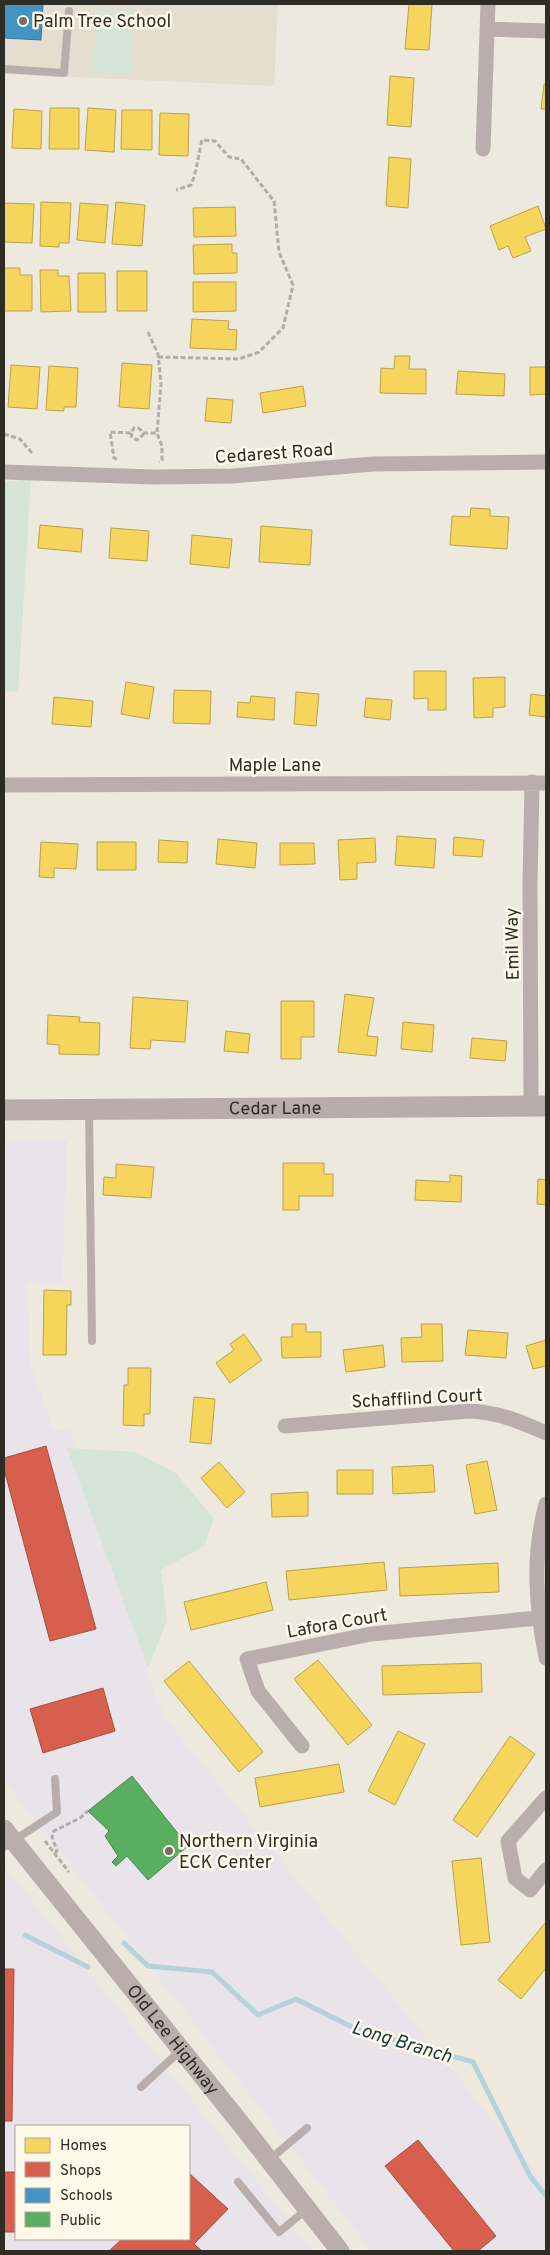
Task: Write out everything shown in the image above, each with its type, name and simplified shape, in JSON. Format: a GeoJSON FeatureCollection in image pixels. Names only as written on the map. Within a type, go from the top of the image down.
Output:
{"type":"FeatureCollection","features":[{"type":"Feature","properties":{"kind":"main road","name":"Cedar Lane"},"geometry":{"type":"LineString","coordinates":[[4,1110],[538,1106]]}},
{"type":"Feature","properties":{"kind":"street"},"geometry":{"type":"LineString","coordinates":[[483,149],[488,4]]}},
{"type":"Feature","properties":{"kind":"street"},"geometry":{"type":"LineString","coordinates":[[488,29],[546,31]]}},
{"type":"Feature","properties":{"kind":"street","name":"Cedarest Road"},"geometry":{"type":"LineString","coordinates":[[4,472],[153,477],[232,476],[364,465],[546,462]]}},
{"type":"Feature","properties":{"kind":"street","name":"Maple Lane"},"geometry":{"type":"LineString","coordinates":[[4,785],[539,783]]}},
{"type":"Feature","properties":{"kind":"street","name":"Emil Way"},"geometry":{"type":"LineString","coordinates":[[538,1106],[530,884],[539,783]]}},
{"type":"Feature","properties":{"kind":"street","name":"Schafflind Court"},"geometry":{"type":"LineString","coordinates":[[286,1426],[470,1411],[506,1416],[546,1433]]}},
{"type":"Feature","properties":{"kind":"street"},"geometry":{"type":"LineString","coordinates":[[546,1504],[538,1547],[538,1618],[546,1658]]}},
{"type":"Feature","properties":{"kind":"street","name":"Lafora Court"},"geometry":{"type":"LineString","coordinates":[[302,1746],[258,1691],[247,1659],[371,1634],[538,1618]]}},
{"type":"Feature","properties":{"kind":"street"},"geometry":{"type":"LineString","coordinates":[[546,1798],[508,1841],[515,1878],[530,1890],[546,1870]]}},
{"type":"Feature","properties":{"kind":"street","name":"Old Lee Highway"},"geometry":{"type":"LineString","coordinates":[[7,1839],[181,2050],[340,2251]]}},
{"type":"Feature","properties":{"kind":"lane"},"geometry":{"type":"LineString","coordinates":[[4,69],[64,73],[69,11]]}},
{"type":"Feature","properties":{"kind":"lane"},"geometry":{"type":"LineString","coordinates":[[88,1109],[92,1341]]}},
{"type":"Feature","properties":{"kind":"lane"},"geometry":{"type":"LineString","coordinates":[[7,1839],[57,1812],[55,1779]]}},
{"type":"Feature","properties":{"kind":"lane"},"geometry":{"type":"LineString","coordinates":[[141,2087],[181,2050]]}},
{"type":"Feature","properties":{"kind":"lane"},"geometry":{"type":"LineString","coordinates":[[269,2160],[307,2128]]}},
{"type":"Feature","properties":{"kind":"lane"},"geometry":{"type":"LineString","coordinates":[[238,2182],[279,2232],[307,2209]]}},
{"type":"Feature","properties":{"kind":"path"},"geometry":{"type":"LineString","coordinates":[[158,357],[239,360],[259,352],[283,328],[293,285],[279,252],[274,201],[241,159],[229,157],[215,141],[202,140],[196,174],[192,185],[176,190]]}},
{"type":"Feature","properties":{"kind":"path"},"geometry":{"type":"LineString","coordinates":[[148,332],[158,357],[161,384],[157,432],[162,446],[162,460],[155,464]]}},
{"type":"Feature","properties":{"kind":"path"},"geometry":{"type":"LineString","coordinates":[[131,433],[134,428],[138,428],[143,433],[157,432]]}},
{"type":"Feature","properties":{"kind":"path"},"geometry":{"type":"LineString","coordinates":[[120,461],[114,458],[110,432],[131,433]]}},
{"type":"Feature","properties":{"kind":"path"},"geometry":{"type":"LineString","coordinates":[[131,433],[132,437],[137,440],[142,437],[143,433]]}},
{"type":"Feature","properties":{"kind":"path"},"geometry":{"type":"LineString","coordinates":[[4,434],[20,438],[32,453]]}},
{"type":"Feature","properties":{"kind":"path"},"geometry":{"type":"LineString","coordinates":[[55,1853],[57,1851],[52,1837],[54,1831],[80,1818],[88,1811]]}},
{"type":"Feature","properties":{"kind":"path"},"geometry":{"type":"LineString","coordinates":[[45,1841],[69,1872]]}},
{"type":"Feature","properties":{"kind":"shaded area"},"geometry":{"type":"Polygon","coordinates":[[[4,4],[278,4],[274,86],[4,74],[4,4]]]}},
{"type":"Feature","properties":{"kind":"shaded area"},"geometry":{"type":"Polygon","coordinates":[[[67,1140],[62,1283],[28,1283],[30,1363],[53,1430],[71,1430],[155,1695],[168,1722],[546,2185],[546,2251],[372,2251],[4,1780],[4,1141],[67,1140]]]}},
{"type":"Feature","properties":{"kind":"shaded area"},"geometry":{"type":"Polygon","coordinates":[[[4,1865],[313,2251],[4,2251],[4,1865]]]}},
{"type":"Feature","properties":{"kind":"green space"},"geometry":{"type":"Polygon","coordinates":[[[98,8],[134,10],[131,74],[93,72],[98,8]]]}},
{"type":"Feature","properties":{"kind":"green space"},"geometry":{"type":"Polygon","coordinates":[[[31,479],[18,691],[4,692],[4,482],[31,479]]]}},
{"type":"Feature","properties":{"kind":"green space"},"geometry":{"type":"Polygon","coordinates":[[[67,1448],[135,1452],[176,1473],[214,1519],[204,1546],[161,1570],[167,1621],[148,1668],[67,1448]]]}},
{"type":"Feature","properties":{"kind":"building: Homes"},"geometry":{"type":"Polygon","coordinates":[[[409,4],[432,4],[429,50],[405,49],[409,4]]]}},
{"type":"Feature","properties":{"kind":"building: Homes"},"geometry":{"type":"Polygon","coordinates":[[[390,76],[414,78],[411,127],[387,125],[390,76]]]}},
{"type":"Feature","properties":{"kind":"building: Homes"},"geometry":{"type":"Polygon","coordinates":[[[544,84],[546,84],[546,109],[541,109],[544,84]]]}},
{"type":"Feature","properties":{"kind":"building: Homes"},"geometry":{"type":"Polygon","coordinates":[[[50,108],[79,108],[79,149],[49,149],[50,108]]]}},
{"type":"Feature","properties":{"kind":"building: Homes"},"geometry":{"type":"Polygon","coordinates":[[[88,108],[116,110],[114,152],[85,150],[88,108]]]}},
{"type":"Feature","properties":{"kind":"building: Homes"},"geometry":{"type":"Polygon","coordinates":[[[14,109],[42,111],[41,149],[12,148],[14,109]]]}},
{"type":"Feature","properties":{"kind":"building: Homes"},"geometry":{"type":"Polygon","coordinates":[[[122,110],[152,110],[152,150],[121,149],[122,110]]]}},
{"type":"Feature","properties":{"kind":"building: Homes"},"geometry":{"type":"Polygon","coordinates":[[[160,113],[189,114],[188,156],[159,155],[160,113]]]}},
{"type":"Feature","properties":{"kind":"building: Homes"},"geometry":{"type":"Polygon","coordinates":[[[389,157],[411,159],[408,208],[386,206],[389,157]]]}},
{"type":"Feature","properties":{"kind":"building: Homes"},"geometry":{"type":"Polygon","coordinates":[[[41,202],[71,203],[69,243],[59,243],[59,247],[40,246],[41,202]]]}},
{"type":"Feature","properties":{"kind":"building: Homes"},"geometry":{"type":"Polygon","coordinates":[[[116,202],[145,205],[142,246],[112,244],[116,202]]]}},
{"type":"Feature","properties":{"kind":"building: Homes"},"geometry":{"type":"Polygon","coordinates":[[[4,203],[34,204],[32,243],[4,242],[4,203]]]}},
{"type":"Feature","properties":{"kind":"building: Homes"},"geometry":{"type":"Polygon","coordinates":[[[80,203],[108,205],[105,243],[77,240],[80,203]]]}},
{"type":"Feature","properties":{"kind":"building: Homes"},"geometry":{"type":"Polygon","coordinates":[[[538,206],[546,229],[525,237],[531,251],[513,258],[508,246],[499,250],[490,226],[538,206]]]}},
{"type":"Feature","properties":{"kind":"building: Homes"},"geometry":{"type":"Polygon","coordinates":[[[235,207],[236,236],[194,237],[193,208],[235,207]]]}},
{"type":"Feature","properties":{"kind":"building: Homes"},"geometry":{"type":"Polygon","coordinates":[[[232,244],[232,253],[237,253],[237,273],[194,274],[193,245],[232,244]]]}},
{"type":"Feature","properties":{"kind":"building: Homes"},"geometry":{"type":"Polygon","coordinates":[[[4,268],[20,268],[20,275],[32,275],[32,311],[4,311],[4,268]]]}},
{"type":"Feature","properties":{"kind":"building: Homes"},"geometry":{"type":"Polygon","coordinates":[[[40,270],[58,270],[58,276],[69,276],[71,311],[41,312],[40,270]]]}},
{"type":"Feature","properties":{"kind":"building: Homes"},"geometry":{"type":"Polygon","coordinates":[[[117,271],[147,271],[147,311],[117,311],[117,271]]]}},
{"type":"Feature","properties":{"kind":"building: Homes"},"geometry":{"type":"Polygon","coordinates":[[[78,273],[105,273],[106,312],[78,312],[78,273]]]}},
{"type":"Feature","properties":{"kind":"building: Homes"},"geometry":{"type":"Polygon","coordinates":[[[193,282],[236,282],[236,311],[193,312],[193,282]]]}},
{"type":"Feature","properties":{"kind":"building: Homes"},"geometry":{"type":"Polygon","coordinates":[[[192,319],[229,321],[228,329],[237,330],[236,350],[190,348],[192,319]]]}},
{"type":"Feature","properties":{"kind":"building: Homes"},"geometry":{"type":"Polygon","coordinates":[[[395,356],[410,356],[409,369],[426,369],[426,394],[380,393],[381,368],[394,369],[395,356]]]}},
{"type":"Feature","properties":{"kind":"building: Homes"},"geometry":{"type":"Polygon","coordinates":[[[122,363],[152,365],[149,409],[119,407],[122,363]]]}},
{"type":"Feature","properties":{"kind":"building: Homes"},"geometry":{"type":"Polygon","coordinates":[[[11,365],[40,367],[37,409],[8,407],[11,365]]]}},
{"type":"Feature","properties":{"kind":"building: Homes"},"geometry":{"type":"Polygon","coordinates":[[[49,366],[78,368],[76,407],[64,407],[64,411],[46,410],[49,366]]]}},
{"type":"Feature","properties":{"kind":"building: Homes"},"geometry":{"type":"Polygon","coordinates":[[[530,367],[546,367],[546,394],[530,395],[530,367]]]}},
{"type":"Feature","properties":{"kind":"building: Homes"},"geometry":{"type":"Polygon","coordinates":[[[458,371],[505,374],[504,396],[456,394],[458,371]]]}},
{"type":"Feature","properties":{"kind":"building: Homes"},"geometry":{"type":"Polygon","coordinates":[[[303,386],[306,406],[263,413],[260,393],[303,386]]]}},
{"type":"Feature","properties":{"kind":"building: Homes"},"geometry":{"type":"Polygon","coordinates":[[[207,398],[233,400],[231,423],[205,421],[207,398]]]}},
{"type":"Feature","properties":{"kind":"building: Homes"},"geometry":{"type":"Polygon","coordinates":[[[471,508],[490,509],[490,516],[509,517],[507,549],[450,545],[452,516],[470,517],[471,508]]]}},
{"type":"Feature","properties":{"kind":"building: Homes"},"geometry":{"type":"Polygon","coordinates":[[[40,525],[83,529],[81,552],[38,548],[40,525]]]}},
{"type":"Feature","properties":{"kind":"building: Homes"},"geometry":{"type":"Polygon","coordinates":[[[261,526],[312,530],[310,565],[259,562],[261,526]]]}},
{"type":"Feature","properties":{"kind":"building: Homes"},"geometry":{"type":"Polygon","coordinates":[[[111,528],[149,531],[147,561],[109,558],[111,528]]]}},
{"type":"Feature","properties":{"kind":"building: Homes"},"geometry":{"type":"Polygon","coordinates":[[[192,535],[232,539],[229,568],[190,564],[192,535]]]}},
{"type":"Feature","properties":{"kind":"building: Homes"},"geometry":{"type":"Polygon","coordinates":[[[414,671],[446,671],[446,710],[428,710],[428,698],[414,699],[414,671]]]}},
{"type":"Feature","properties":{"kind":"building: Homes"},"geometry":{"type":"Polygon","coordinates":[[[505,677],[505,707],[493,708],[493,717],[474,718],[473,678],[505,677]]]}},
{"type":"Feature","properties":{"kind":"building: Homes"},"geometry":{"type":"Polygon","coordinates":[[[126,682],[154,687],[149,719],[121,714],[126,682]]]}},
{"type":"Feature","properties":{"kind":"building: Homes"},"geometry":{"type":"Polygon","coordinates":[[[174,690],[211,691],[210,724],[173,723],[174,690]]]}},
{"type":"Feature","properties":{"kind":"building: Homes"},"geometry":{"type":"Polygon","coordinates":[[[296,692],[319,694],[316,726],[294,724],[296,692]]]}},
{"type":"Feature","properties":{"kind":"building: Homes"},"geometry":{"type":"Polygon","coordinates":[[[531,694],[546,696],[546,717],[529,715],[531,694]]]}},
{"type":"Feature","properties":{"kind":"building: Homes"},"geometry":{"type":"Polygon","coordinates":[[[251,696],[275,698],[274,720],[237,717],[238,702],[250,703],[251,696]]]}},
{"type":"Feature","properties":{"kind":"building: Homes"},"geometry":{"type":"Polygon","coordinates":[[[54,697],[93,701],[91,727],[52,724],[54,697]]]}},
{"type":"Feature","properties":{"kind":"building: Homes"},"geometry":{"type":"Polygon","coordinates":[[[366,698],[392,700],[390,720],[364,717],[366,698]]]}},
{"type":"Feature","properties":{"kind":"building: Homes"},"geometry":{"type":"Polygon","coordinates":[[[397,836],[436,839],[434,868],[395,865],[397,836]]]}},
{"type":"Feature","properties":{"kind":"building: Homes"},"geometry":{"type":"Polygon","coordinates":[[[454,837],[484,840],[482,857],[453,855],[454,837]]]}},
{"type":"Feature","properties":{"kind":"building: Homes"},"geometry":{"type":"Polygon","coordinates":[[[375,838],[376,862],[357,863],[357,879],[340,880],[338,840],[375,838]]]}},
{"type":"Feature","properties":{"kind":"building: Homes"},"geometry":{"type":"Polygon","coordinates":[[[218,839],[257,843],[255,868],[216,864],[218,839]]]}},
{"type":"Feature","properties":{"kind":"building: Homes"},"geometry":{"type":"Polygon","coordinates":[[[159,840],[188,842],[187,863],[158,862],[159,840]]]}},
{"type":"Feature","properties":{"kind":"building: Homes"},"geometry":{"type":"Polygon","coordinates":[[[41,842],[78,844],[76,869],[54,868],[54,878],[39,877],[41,842]]]}},
{"type":"Feature","properties":{"kind":"building: Homes"},"geometry":{"type":"Polygon","coordinates":[[[97,842],[136,842],[136,870],[97,870],[97,842]]]}},
{"type":"Feature","properties":{"kind":"building: Homes"},"geometry":{"type":"Polygon","coordinates":[[[280,843],[314,843],[315,864],[280,865],[280,843]]]}},
{"type":"Feature","properties":{"kind":"building: Homes"},"geometry":{"type":"Polygon","coordinates":[[[345,994],[374,998],[367,1036],[378,1037],[376,1056],[338,1052],[345,994]]]}},
{"type":"Feature","properties":{"kind":"building: Homes"},"geometry":{"type":"Polygon","coordinates":[[[133,997],[188,1001],[185,1042],[151,1040],[150,1049],[130,1048],[133,997]]]}},
{"type":"Feature","properties":{"kind":"building: Homes"},"geometry":{"type":"Polygon","coordinates":[[[281,1001],[314,1001],[314,1037],[301,1037],[301,1059],[281,1059],[281,1001]]]}},
{"type":"Feature","properties":{"kind":"building: Homes"},"geometry":{"type":"Polygon","coordinates":[[[48,1015],[80,1017],[79,1022],[100,1023],[99,1055],[59,1054],[59,1045],[47,1044],[48,1015]]]}},
{"type":"Feature","properties":{"kind":"building: Homes"},"geometry":{"type":"Polygon","coordinates":[[[403,1022],[434,1025],[432,1052],[401,1049],[403,1022]]]}},
{"type":"Feature","properties":{"kind":"building: Homes"},"geometry":{"type":"Polygon","coordinates":[[[226,1031],[250,1034],[248,1053],[224,1051],[226,1031]]]}},
{"type":"Feature","properties":{"kind":"building: Homes"},"geometry":{"type":"Polygon","coordinates":[[[472,1038],[507,1041],[505,1061],[470,1058],[472,1038]]]}},
{"type":"Feature","properties":{"kind":"building: Homes"},"geometry":{"type":"Polygon","coordinates":[[[283,1163],[324,1163],[324,1174],[333,1174],[333,1196],[299,1196],[299,1210],[283,1210],[283,1163]]]}},
{"type":"Feature","properties":{"kind":"building: Homes"},"geometry":{"type":"Polygon","coordinates":[[[116,1164],[154,1167],[151,1198],[103,1195],[104,1177],[116,1178],[116,1164]]]}},
{"type":"Feature","properties":{"kind":"building: Homes"},"geometry":{"type":"Polygon","coordinates":[[[450,1175],[462,1176],[461,1202],[415,1200],[416,1180],[450,1182],[450,1175]]]}},
{"type":"Feature","properties":{"kind":"building: Homes"},"geometry":{"type":"Polygon","coordinates":[[[538,1179],[546,1180],[546,1205],[537,1204],[538,1179]]]}},
{"type":"Feature","properties":{"kind":"building: Homes"},"geometry":{"type":"Polygon","coordinates":[[[44,1290],[71,1291],[71,1305],[67,1305],[66,1355],[43,1355],[44,1290]]]}},
{"type":"Feature","properties":{"kind":"building: Homes"},"geometry":{"type":"Polygon","coordinates":[[[292,1324],[306,1324],[306,1332],[321,1332],[321,1357],[282,1358],[281,1337],[292,1337],[292,1324]]]}},
{"type":"Feature","properties":{"kind":"building: Homes"},"geometry":{"type":"Polygon","coordinates":[[[421,1324],[442,1324],[443,1361],[402,1362],[401,1338],[422,1337],[421,1324]]]}},
{"type":"Feature","properties":{"kind":"building: Homes"},"geometry":{"type":"Polygon","coordinates":[[[468,1330],[508,1333],[506,1358],[465,1355],[468,1330]]]}},
{"type":"Feature","properties":{"kind":"building: Homes"},"geometry":{"type":"Polygon","coordinates":[[[244,1334],[262,1360],[230,1383],[216,1363],[234,1350],[230,1344],[244,1334]]]}},
{"type":"Feature","properties":{"kind":"building: Homes"},"geometry":{"type":"Polygon","coordinates":[[[546,1340],[546,1366],[533,1369],[526,1346],[546,1340]]]}},
{"type":"Feature","properties":{"kind":"building: Homes"},"geometry":{"type":"Polygon","coordinates":[[[383,1345],[385,1367],[346,1372],[343,1350],[383,1345]]]}},
{"type":"Feature","properties":{"kind":"building: Homes"},"geometry":{"type":"Polygon","coordinates":[[[128,1368],[151,1368],[150,1414],[144,1414],[144,1426],[123,1425],[124,1385],[128,1385],[128,1368]]]}},
{"type":"Feature","properties":{"kind":"building: Homes"},"geometry":{"type":"Polygon","coordinates":[[[194,1397],[215,1399],[211,1444],[190,1442],[194,1397]]]}},
{"type":"Feature","properties":{"kind":"building: Homes"},"geometry":{"type":"Polygon","coordinates":[[[487,1461],[497,1510],[475,1514],[466,1465],[487,1461]]]}},
{"type":"Feature","properties":{"kind":"building: Homes"},"geometry":{"type":"Polygon","coordinates":[[[219,1462],[245,1492],[227,1508],[201,1478],[219,1462]]]}},
{"type":"Feature","properties":{"kind":"building: Homes"},"geometry":{"type":"Polygon","coordinates":[[[433,1465],[435,1492],[393,1494],[392,1467],[433,1465]]]}},
{"type":"Feature","properties":{"kind":"building: Homes"},"geometry":{"type":"Polygon","coordinates":[[[337,1470],[373,1470],[373,1494],[337,1494],[337,1470]]]}},
{"type":"Feature","properties":{"kind":"building: Homes"},"geometry":{"type":"Polygon","coordinates":[[[308,1492],[308,1516],[272,1517],[271,1494],[308,1492]]]}},
{"type":"Feature","properties":{"kind":"building: Homes"},"geometry":{"type":"Polygon","coordinates":[[[384,1562],[387,1590],[289,1600],[286,1571],[384,1562]]]}},
{"type":"Feature","properties":{"kind":"building: Homes"},"geometry":{"type":"Polygon","coordinates":[[[498,1563],[499,1592],[400,1596],[399,1568],[498,1563]]]}},
{"type":"Feature","properties":{"kind":"building: Homes"},"geometry":{"type":"Polygon","coordinates":[[[266,1582],[273,1610],[191,1630],[184,1602],[266,1582]]]}},
{"type":"Feature","properties":{"kind":"building: Homes"},"geometry":{"type":"Polygon","coordinates":[[[318,1660],[372,1725],[348,1745],[294,1679],[318,1660]]]}},
{"type":"Feature","properties":{"kind":"building: Homes"},"geometry":{"type":"Polygon","coordinates":[[[189,1661],[263,1752],[239,1772],[164,1681],[189,1661]]]}},
{"type":"Feature","properties":{"kind":"building: Homes"},"geometry":{"type":"Polygon","coordinates":[[[481,1663],[482,1692],[383,1695],[382,1666],[481,1663]]]}},
{"type":"Feature","properties":{"kind":"building: Homes"},"geometry":{"type":"Polygon","coordinates":[[[398,1731],[425,1744],[395,1805],[368,1791],[398,1731]]]}},
{"type":"Feature","properties":{"kind":"building: Homes"},"geometry":{"type":"Polygon","coordinates":[[[510,1736],[535,1754],[477,1837],[453,1820],[510,1736]]]}},
{"type":"Feature","properties":{"kind":"building: Homes"},"geometry":{"type":"Polygon","coordinates":[[[339,1764],[344,1792],[260,1807],[255,1778],[339,1764]]]}},
{"type":"Feature","properties":{"kind":"building: Homes"},"geometry":{"type":"Polygon","coordinates":[[[481,1858],[490,1942],[461,1945],[452,1861],[481,1858]]]}},
{"type":"Feature","properties":{"kind":"building: Homes"},"geometry":{"type":"Polygon","coordinates":[[[546,1922],[546,1968],[521,1999],[498,1980],[546,1922]]]}},
{"type":"Feature","properties":{"kind":"building: Shops"},"geometry":{"type":"Polygon","coordinates":[[[46,1446],[96,1629],[50,1641],[4,1469],[4,1458],[46,1446]]]}},
{"type":"Feature","properties":{"kind":"building: Shops"},"geometry":{"type":"Polygon","coordinates":[[[103,1688],[115,1731],[43,1753],[30,1709],[103,1688]]]}},
{"type":"Feature","properties":{"kind":"building: Shops"},"geometry":{"type":"Polygon","coordinates":[[[4,1969],[14,1969],[12,2121],[4,2121],[4,1969]]]}},
{"type":"Feature","properties":{"kind":"building: Shops"},"geometry":{"type":"Polygon","coordinates":[[[418,2140],[496,2236],[478,2251],[454,2251],[385,2166],[418,2140]]]}},
{"type":"Feature","properties":{"kind":"building: Shops"},"geometry":{"type":"Polygon","coordinates":[[[4,2172],[15,2172],[15,2232],[4,2232],[4,2172]]]}},
{"type":"Feature","properties":{"kind":"building: Shops"},"geometry":{"type":"Polygon","coordinates":[[[190,2174],[228,2209],[194,2244],[202,2251],[109,2251],[121,2240],[190,2240],[190,2174]]]}},
{"type":"Feature","properties":{"kind":"building: Schools","name":"Palm Tree School"},"geometry":{"type":"Polygon","coordinates":[[[4,4],[43,4],[41,40],[4,38],[4,4]]]}},
{"type":"Feature","properties":{"kind":"building: Public"},"geometry":{"type":"Polygon","coordinates":[[[132,1776],[188,1846],[148,1880],[127,1856],[116,1866],[112,1862],[118,1856],[105,1836],[109,1831],[88,1811],[132,1776]]]}},
{"type":"Feature","properties":{"kind":"waterway","name":"Long Branch"},"geometry":{"type":"LineString","coordinates":[[25,1935],[88,1967]]}},
{"type":"Feature","properties":{"kind":"waterway","name":"Long Branch"},"geometry":{"type":"LineString","coordinates":[[124,1943],[148,1966],[212,1972],[258,2015],[296,1999],[356,2029],[473,2062],[530,2176],[546,2196]]}},
{"type":"Feature","properties":{"kind":"place","name":"Palm Tree School"},"geometry":{"type":"Point","coordinates":[23,21]}},
{"type":"Feature","properties":{"kind":"place","name":"Northern Virginia ECK Center"},"geometry":{"type":"Point","coordinates":[169,1851]}}]}
